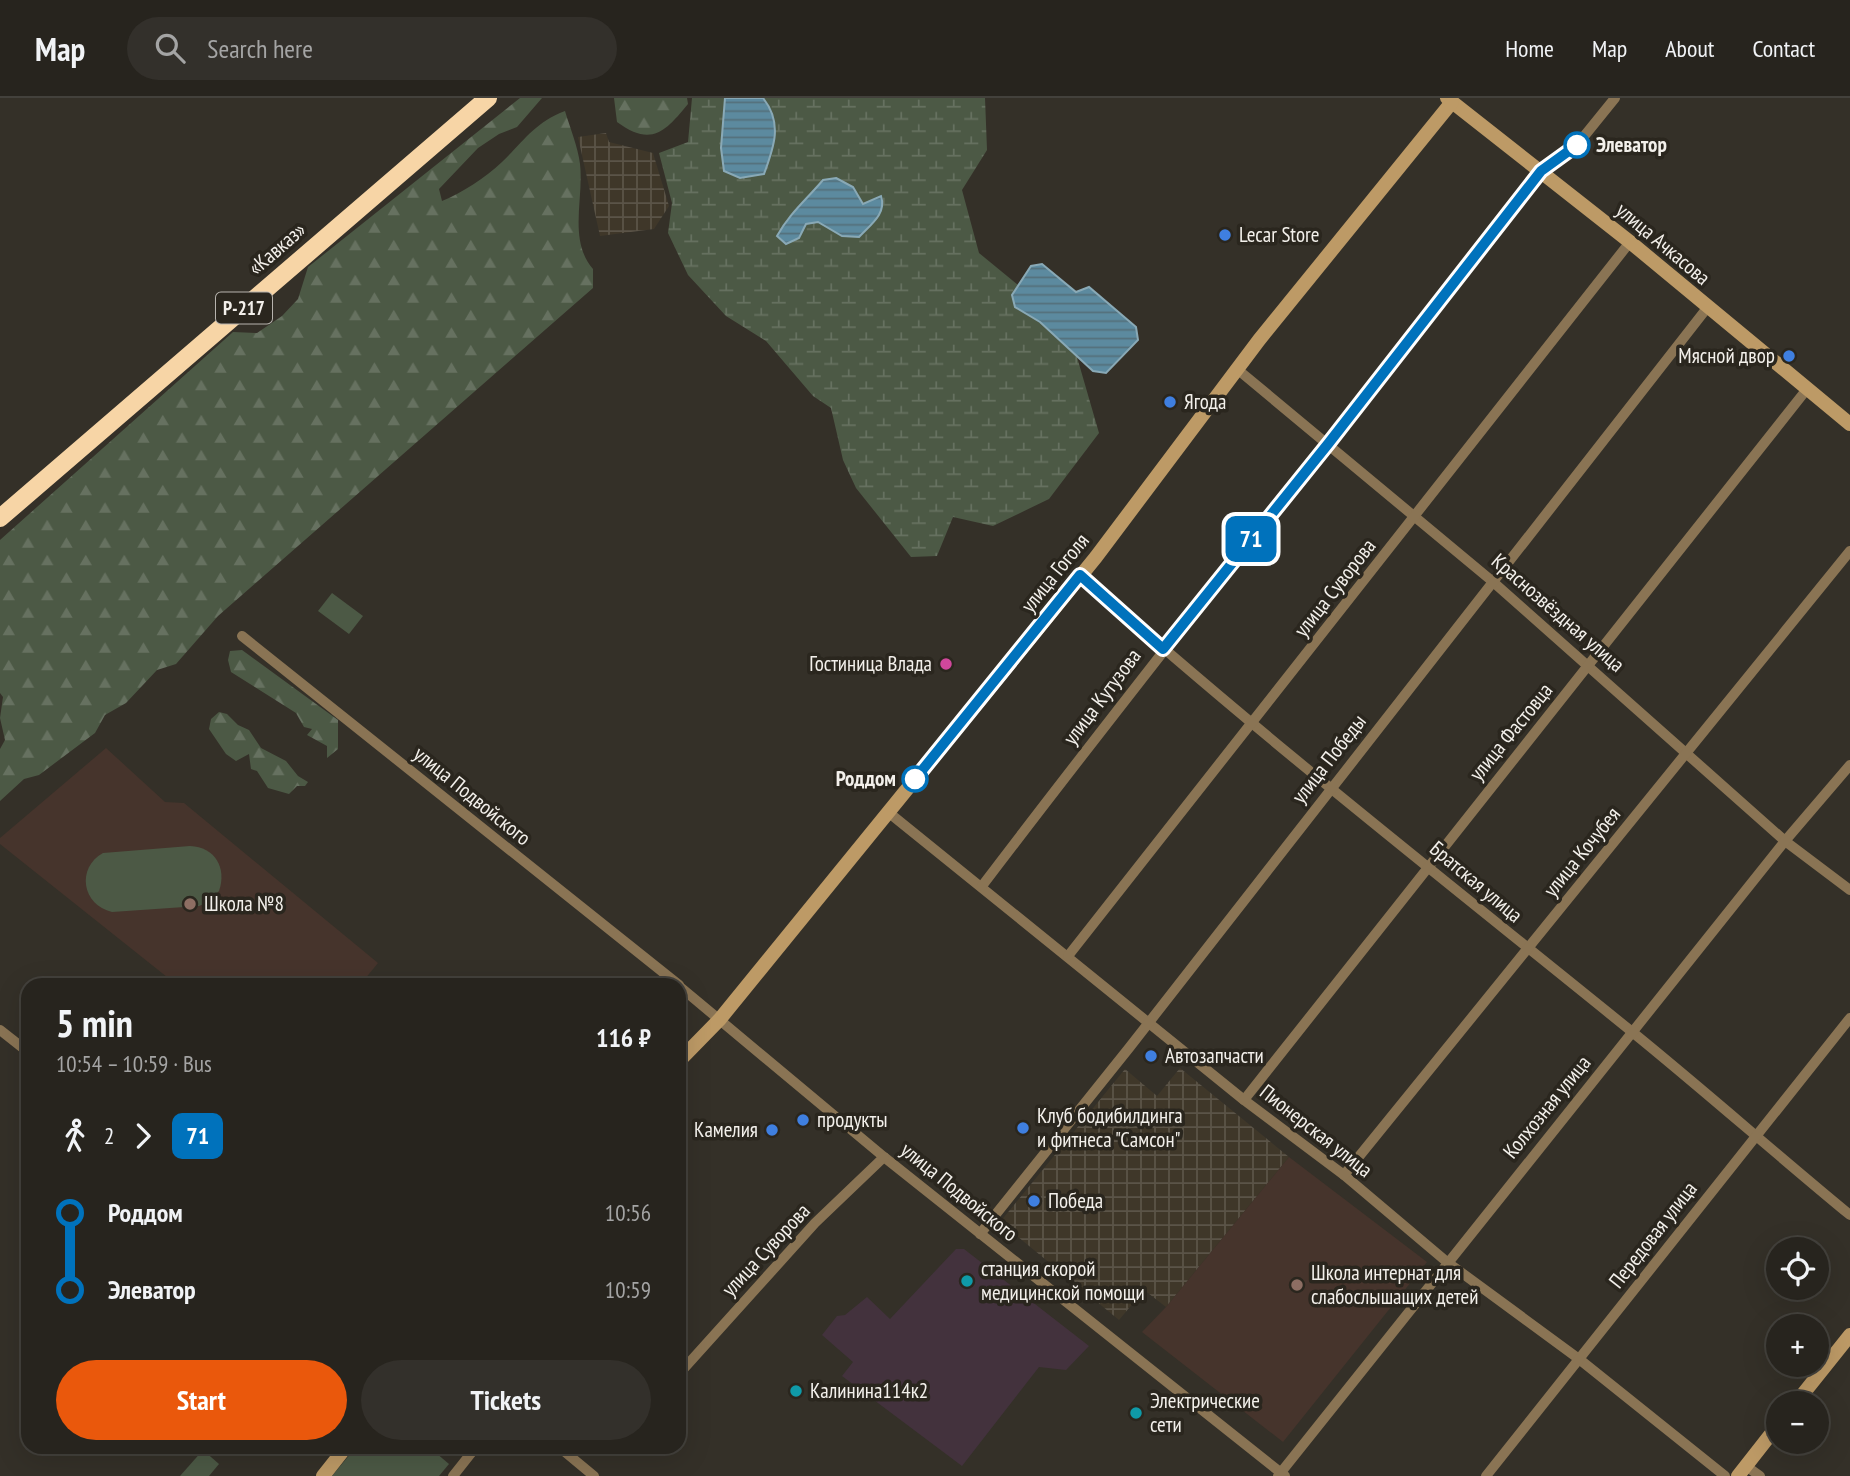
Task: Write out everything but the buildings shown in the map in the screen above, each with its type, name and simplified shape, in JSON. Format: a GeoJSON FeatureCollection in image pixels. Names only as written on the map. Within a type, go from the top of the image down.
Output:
{"type":"FeatureCollection","features":[{"type":"Feature","properties":{"kind":"highway","name":"«Кавказ»"},"geometry":{"type":"LineString","coordinates":[[0,517],[488,98]]}},
{"type":"Feature","properties":{"kind":"main road","name":"улица Ачкасова"},"geometry":{"type":"LineString","coordinates":[[1450,100],[1630,242],[1850,424]]}},
{"type":"Feature","properties":{"kind":"main road","name":"улица Гоголя"},"geometry":{"type":"LineString","coordinates":[[686,1054],[720,1019],[1080,575],[1237,369],[1450,100]]}},
{"type":"Feature","properties":{"kind":"main road"},"geometry":{"type":"LineString","coordinates":[[1806,1391],[1850,1335]]}},
{"type":"Feature","properties":{"kind":"main road"},"geometry":{"type":"LineString","coordinates":[[1742,1471],[1766,1440]]}},
{"type":"Feature","properties":{"kind":"main road"},"geometry":{"type":"LineString","coordinates":[[323,1476],[340,1454]]}},
{"type":"Feature","properties":{"kind":"street","name":"улица Кутузова"},"geometry":{"type":"LineString","coordinates":[[982,886],[1163,649],[1328,444],[1541,171],[1577,145],[1615,98]]}},
{"type":"Feature","properties":{"kind":"street","name":"улица Суворова"},"geometry":{"type":"LineString","coordinates":[[1068,956],[1630,242]]}},
{"type":"Feature","properties":{"kind":"street","name":"улица Победы"},"geometry":{"type":"LineString","coordinates":[[980,1234],[1707,308]]}},
{"type":"Feature","properties":{"kind":"street","name":"Краснозвёздная улица"},"geometry":{"type":"LineString","coordinates":[[1237,369],[1492,581],[1785,841],[1850,890]]}},
{"type":"Feature","properties":{"kind":"street","name":"улица Фастовца"},"geometry":{"type":"LineString","coordinates":[[1244,1100],[1807,389]]}},
{"type":"Feature","properties":{"kind":"street","name":"улица Кочубея"},"geometry":{"type":"LineString","coordinates":[[1344,1175],[1850,551]]}},
{"type":"Feature","properties":{"kind":"street","name":"Братская улица"},"geometry":{"type":"LineString","coordinates":[[1080,575],[1253,724],[1528,950],[1632,1031],[1850,1215]]}},
{"type":"Feature","properties":{"kind":"street","name":"улица Подвойского"},"geometry":{"type":"LineString","coordinates":[[242,636],[670,978]]}},
{"type":"Feature","properties":{"kind":"street","name":"Колхозная улица"},"geometry":{"type":"LineString","coordinates":[[1281,1475],[1632,1031],[1850,765]]}},
{"type":"Feature","properties":{"kind":"street","name":"Пионерская улица"},"geometry":{"type":"LineString","coordinates":[[888,812],[1244,1100],[1344,1175],[1447,1262],[1579,1359],[1725,1476]]}},
{"type":"Feature","properties":{"kind":"street","name":"улица Подвойского"},"geometry":{"type":"LineString","coordinates":[[686,991],[884,1157],[1281,1475]]}},
{"type":"Feature","properties":{"kind":"street","name":"Передовая улица"},"geometry":{"type":"LineString","coordinates":[[1486,1476],[1850,1018]]}},
{"type":"Feature","properties":{"kind":"street"},"geometry":{"type":"LineString","coordinates":[[0,1030],[21,1046]]}},
{"type":"Feature","properties":{"kind":"street","name":"улица Суворова"},"geometry":{"type":"LineString","coordinates":[[686,1366],[815,1223],[884,1157]]}},
{"type":"Feature","properties":{"kind":"street"},"geometry":{"type":"LineString","coordinates":[[453,1476],[470,1454]]}},
{"type":"Feature","properties":{"kind":"street"},"geometry":{"type":"LineString","coordinates":[[567,1454],[594,1476]]}},
{"type":"Feature","properties":{"kind":"street"},"geometry":{"type":"LineString","coordinates":[[1742,1471],[1760,1476]]}},
{"type":"Feature","properties":{"kind":"shaded area"},"geometry":{"type":"Polygon","coordinates":[[[606,133],[609,142],[653,153],[669,206],[654,229],[600,236],[578,137],[606,133]]]}},
{"type":"Feature","properties":{"kind":"shaded area","name":"Школа №8"},"geometry":{"type":"Polygon","coordinates":[[[106,748],[165,802],[184,803],[378,963],[366,978],[168,978],[0,844],[0,838],[106,748]]]}},
{"type":"Feature","properties":{"kind":"shaded area"},"geometry":{"type":"Polygon","coordinates":[[[1180,1068],[1289,1157],[1166,1307],[1144,1290],[1119,1320],[1000,1222],[1125,1069],[1157,1096],[1180,1068]]]}},
{"type":"Feature","properties":{"kind":"shaded area","name":"Школа интернат для слабослышащих детей"},"geometry":{"type":"Polygon","coordinates":[[[1289,1157],[1427,1262],[1283,1442],[1142,1332],[1166,1307],[1289,1157]]]}},
{"type":"Feature","properties":{"kind":"shaded area"},"geometry":{"type":"Polygon","coordinates":[[[956,1249],[964,1249],[1089,1346],[1066,1370],[1039,1367],[962,1466],[842,1376],[853,1362],[822,1335],[837,1316],[845,1315],[867,1297],[890,1319],[956,1249]]]}},
{"type":"Feature","properties":{"kind":"green space"},"geometry":{"type":"Polygon","coordinates":[[[520,98],[542,98],[517,127],[499,134],[478,148],[439,189],[442,201],[481,179],[537,127],[565,111],[579,158],[579,232],[585,258],[593,269],[593,288],[218,616],[176,664],[157,670],[126,703],[105,715],[95,733],[39,775],[24,779],[0,801],[0,749],[5,740],[0,718],[3,697],[0,693],[0,540],[233,332],[257,333],[282,316],[298,299],[308,267],[520,98]]]}},
{"type":"Feature","properties":{"kind":"green space"},"geometry":{"type":"Polygon","coordinates":[[[614,98],[687,98],[688,104],[664,129],[648,135],[629,130],[617,122],[614,98]]]}},
{"type":"Feature","properties":{"kind":"green space"},"geometry":{"type":"Polygon","coordinates":[[[692,98],[985,98],[987,150],[962,190],[979,253],[1068,326],[1099,433],[1049,499],[993,526],[953,517],[937,556],[911,557],[856,488],[843,460],[831,408],[813,396],[766,341],[726,316],[688,275],[668,233],[672,203],[659,153],[688,142],[692,98]]]}},
{"type":"Feature","properties":{"kind":"green space"},"geometry":{"type":"Polygon","coordinates":[[[332,593],[363,616],[349,634],[318,611],[332,593]]]}},
{"type":"Feature","properties":{"kind":"green space"},"geometry":{"type":"Polygon","coordinates":[[[242,650],[338,720],[338,749],[327,758],[327,746],[307,735],[312,729],[304,727],[296,713],[231,672],[228,660],[230,651],[242,650]]]}},
{"type":"Feature","properties":{"kind":"green space"},"geometry":{"type":"Polygon","coordinates":[[[219,712],[227,714],[238,725],[249,730],[261,748],[286,761],[298,776],[308,782],[305,786],[297,786],[289,794],[268,788],[257,771],[251,769],[249,754],[236,761],[226,754],[209,729],[211,719],[219,712]]]}},
{"type":"Feature","properties":{"kind":"green space"},"geometry":{"type":"Polygon","coordinates":[[[190,846],[206,850],[217,860],[220,867],[219,891],[209,902],[199,906],[112,912],[94,902],[89,894],[86,876],[94,860],[103,853],[190,846]]]}},
{"type":"Feature","properties":{"kind":"green space"},"geometry":{"type":"Polygon","coordinates":[[[199,1454],[208,1454],[219,1464],[209,1476],[180,1476],[199,1454]]]}},
{"type":"Feature","properties":{"kind":"green space"},"geometry":{"type":"Polygon","coordinates":[[[350,1454],[437,1454],[449,1464],[439,1476],[332,1476],[350,1454]]]}},
{"type":"Feature","properties":{"kind":"water"},"geometry":{"type":"Polygon","coordinates":[[[725,98],[763,98],[769,107],[775,135],[764,174],[740,178],[724,171],[721,148],[725,98]]]}},
{"type":"Feature","properties":{"kind":"water"},"geometry":{"type":"Polygon","coordinates":[[[836,178],[853,187],[863,204],[881,196],[880,214],[859,237],[842,236],[818,222],[806,224],[799,238],[786,244],[777,236],[787,221],[823,180],[836,178]]]}},
{"type":"Feature","properties":{"kind":"water"},"geometry":{"type":"Polygon","coordinates":[[[1042,264],[1076,292],[1089,287],[1136,327],[1138,340],[1106,373],[1093,371],[1040,322],[1015,307],[1012,295],[1031,266],[1042,264]]]}},
{"type":"Feature","properties":{"kind":"bus line","name":"71"},"geometry":{"type":"LineString","coordinates":[[915,779],[1080,575],[1163,649],[1328,444],[1541,171],[1577,145]]}},
{"type":"Feature","properties":{"kind":"place","name":"Элеватор"},"geometry":{"type":"Point","coordinates":[1577,145]}},
{"type":"Feature","properties":{"kind":"place","name":"Lecar Store"},"geometry":{"type":"Point","coordinates":[1225,235]}},
{"type":"Feature","properties":{"kind":"place","name":"Мясной двор"},"geometry":{"type":"Point","coordinates":[1789,356]}},
{"type":"Feature","properties":{"kind":"place","name":"Ягода"},"geometry":{"type":"Point","coordinates":[1170,402]}},
{"type":"Feature","properties":{"kind":"place","name":"Гостиница Влада"},"geometry":{"type":"Point","coordinates":[946,664]}},
{"type":"Feature","properties":{"kind":"place","name":"Роддом"},"geometry":{"type":"Point","coordinates":[915,779]}},
{"type":"Feature","properties":{"kind":"place","name":"Школа №8"},"geometry":{"type":"Point","coordinates":[190,904]}},
{"type":"Feature","properties":{"kind":"place","name":"Автозапчасти"},"geometry":{"type":"Point","coordinates":[1151,1056]}},
{"type":"Feature","properties":{"kind":"place","name":"продукты"},"geometry":{"type":"Point","coordinates":[803,1120]}},
{"type":"Feature","properties":{"kind":"place","name":"Клуб бодибилдинга и фитнеса \"Самсон\""},"geometry":{"type":"Point","coordinates":[1023,1128]}},
{"type":"Feature","properties":{"kind":"place","name":"Камелия"},"geometry":{"type":"Point","coordinates":[772,1130]}},
{"type":"Feature","properties":{"kind":"place","name":"Победа"},"geometry":{"type":"Point","coordinates":[1034,1201]}},
{"type":"Feature","properties":{"kind":"place","name":"станция скорой медицинской помощи"},"geometry":{"type":"Point","coordinates":[967,1281]}},
{"type":"Feature","properties":{"kind":"place","name":"Школа интернат для слабослышащих детей"},"geometry":{"type":"Point","coordinates":[1297,1285]}},
{"type":"Feature","properties":{"kind":"place","name":"Калинина114к2"},"geometry":{"type":"Point","coordinates":[796,1391]}},
{"type":"Feature","properties":{"kind":"place","name":"Электрические сети"},"geometry":{"type":"Point","coordinates":[1136,1413]}}]}
